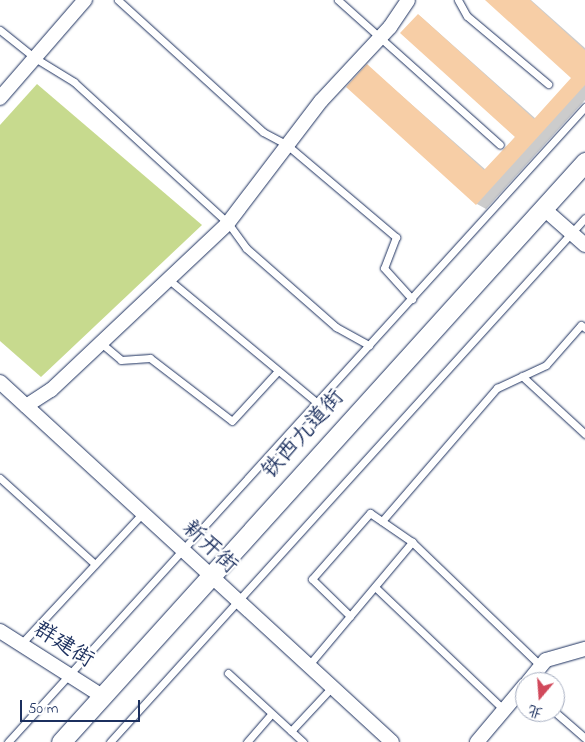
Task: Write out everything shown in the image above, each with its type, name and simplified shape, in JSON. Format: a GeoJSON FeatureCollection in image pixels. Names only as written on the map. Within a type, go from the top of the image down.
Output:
{"type":"FeatureCollection","features":[{"type":"Feature","properties":{"kind":"main road","name":"铁西九道街"},"geometry":{"type":"LineString","coordinates":[[61,742],[208,576],[585,162]]}},
{"type":"Feature","properties":{"kind":"street"},"geometry":{"type":"LineString","coordinates":[[0,98],[85,0]]}},
{"type":"Feature","properties":{"kind":"street"},"geometry":{"type":"LineString","coordinates":[[26,406],[51,390],[228,222],[321,101],[381,37],[408,0]]}},
{"type":"Feature","properties":{"kind":"street"},"geometry":{"type":"LineString","coordinates":[[543,208],[585,245]]}},
{"type":"Feature","properties":{"kind":"street","name":"新开街"},"geometry":{"type":"LineString","coordinates":[[0,382],[208,576],[392,742]]}},
{"type":"Feature","properties":{"kind":"street","name":"群建街"},"geometry":{"type":"LineString","coordinates":[[0,631],[102,696]]}},
{"type":"Feature","properties":{"kind":"street"},"geometry":{"type":"LineString","coordinates":[[536,672],[546,660],[585,649]]}},
{"type":"Feature","properties":{"kind":"street"},"geometry":{"type":"LineString","coordinates":[[477,742],[515,697]]}},
{"type":"Feature","properties":{"kind":"lane"},"geometry":{"type":"LineString","coordinates":[[118,0],[263,132],[287,145],[396,237],[384,268],[412,299]]}},
{"type":"Feature","properties":{"kind":"lane"},"geometry":{"type":"LineString","coordinates":[[338,0],[500,145]]}},
{"type":"Feature","properties":{"kind":"lane"},"geometry":{"type":"LineString","coordinates":[[458,0],[467,16],[548,84]]}},
{"type":"Feature","properties":{"kind":"lane"},"geometry":{"type":"LineString","coordinates":[[0,30],[35,58],[74,82],[228,222],[246,248],[336,327],[369,345]]}},
{"type":"Feature","properties":{"kind":"lane"},"geometry":{"type":"LineString","coordinates":[[8,742],[180,550],[412,299],[585,107]]}},
{"type":"Feature","properties":{"kind":"lane"},"geometry":{"type":"LineString","coordinates":[[110,742],[585,218]]}},
{"type":"Feature","properties":{"kind":"lane"},"geometry":{"type":"LineString","coordinates":[[168,279],[316,402]]}},
{"type":"Feature","properties":{"kind":"lane"},"geometry":{"type":"LineString","coordinates":[[382,522],[496,388],[546,365],[581,325],[585,328]]}},
{"type":"Feature","properties":{"kind":"lane"},"geometry":{"type":"LineString","coordinates":[[101,343],[121,360],[150,358],[232,421],[278,371]]}},
{"type":"Feature","properties":{"kind":"lane"},"geometry":{"type":"LineString","coordinates":[[522,376],[585,434]]}},
{"type":"Feature","properties":{"kind":"lane"},"geometry":{"type":"LineString","coordinates":[[0,478],[95,564]]}},
{"type":"Feature","properties":{"kind":"lane"},"geometry":{"type":"LineString","coordinates":[[350,616],[312,579],[370,513],[412,542],[541,666]]}},
{"type":"Feature","properties":{"kind":"lane"},"geometry":{"type":"LineString","coordinates":[[21,644],[142,514]]}},
{"type":"Feature","properties":{"kind":"lane"},"geometry":{"type":"LineString","coordinates":[[308,666],[412,542]]}},
{"type":"Feature","properties":{"kind":"lane"},"geometry":{"type":"LineString","coordinates":[[375,587],[504,710]]}},
{"type":"Feature","properties":{"kind":"lane"},"geometry":{"type":"LineString","coordinates":[[228,673],[303,742]]}},
{"type":"Feature","properties":{"kind":"lane"},"geometry":{"type":"LineString","coordinates":[[291,731],[332,687]]}},
{"type":"Feature","properties":{"kind":"lane"},"geometry":{"type":"LineString","coordinates":[[246,742],[272,714]]}},
{"type":"Feature","properties":{"kind":"lane"},"geometry":{"type":"LineString","coordinates":[[565,721],[585,738]]}},
{"type":"Feature","properties":{"kind":"green space"},"geometry":{"type":"Polygon","coordinates":[[[37,84],[202,225],[41,377],[0,341],[0,125],[37,84]]]}},
{"type":"Feature","properties":{"kind":"building"},"geometry":{"type":"Polygon","coordinates":[[[485,0],[530,0],[585,50],[585,85],[476,205],[346,87],[367,64],[484,170],[515,137],[400,33],[418,14],[534,119],[571,78],[485,0]]]}}]}
